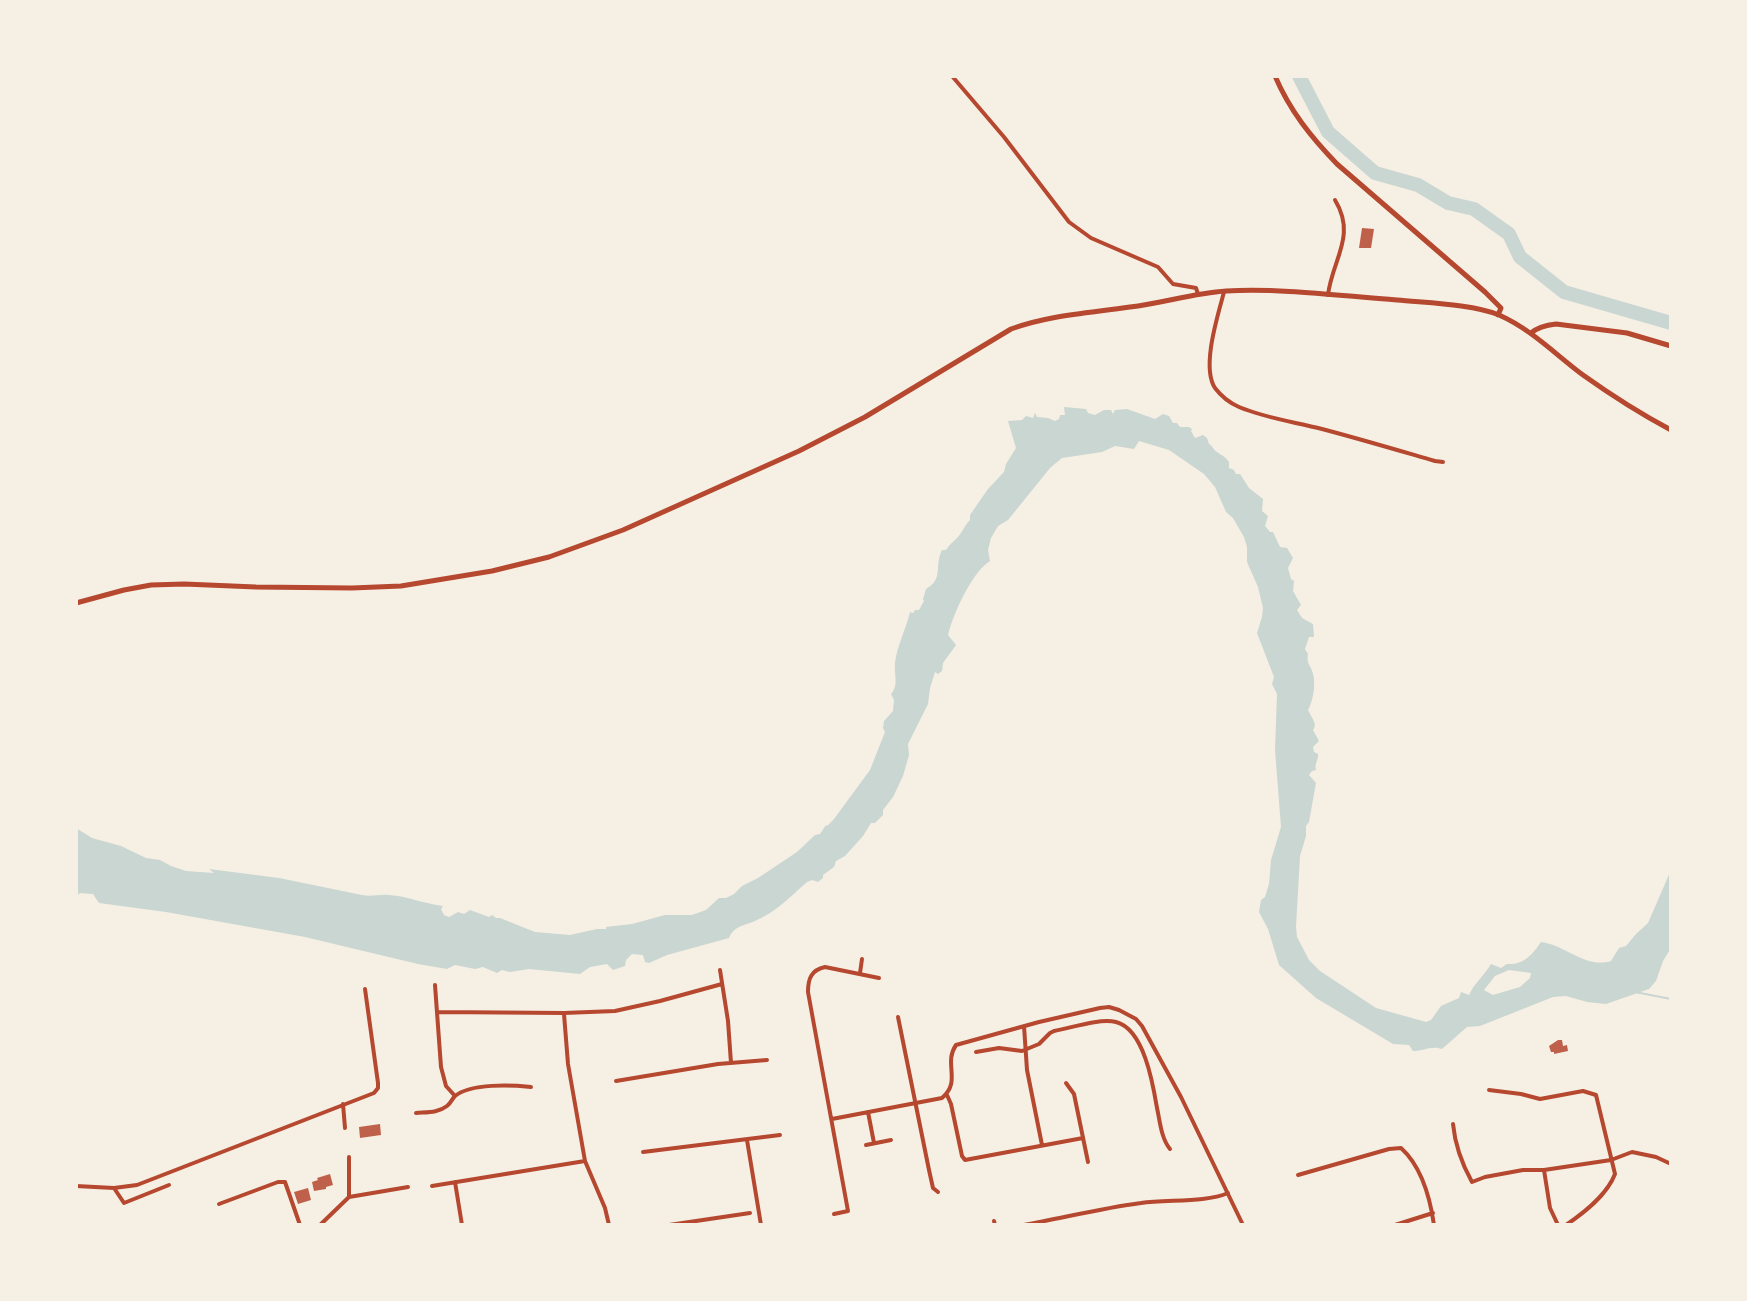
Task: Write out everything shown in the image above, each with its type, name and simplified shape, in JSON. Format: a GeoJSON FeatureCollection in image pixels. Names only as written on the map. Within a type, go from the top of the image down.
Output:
{"type":"FeatureCollection","features":[{"type":"Feature","properties":{"kind":"main road"},"geometry":{"type":"LineString","coordinates":[[1275,76],[1295,116],[1316,142],[1337,164],[1485,292],[1501,308],[1498,315]]}},
{"type":"Feature","properties":{"kind":"main road"},"geometry":{"type":"LineString","coordinates":[[76,603],[151,585],[401,586],[492,571],[549,557],[623,530],[799,451],[865,417],[1011,329],[1031,321],[1224,291],[1328,295],[1453,306],[1498,315],[1531,333],[1627,405],[1671,430]]}},
{"type":"Feature","properties":{"kind":"main road"},"geometry":{"type":"LineString","coordinates":[[1531,333],[1535,329],[1556,324],[1627,333],[1671,346]]}},
{"type":"Feature","properties":{"kind":"street"},"geometry":{"type":"LineString","coordinates":[[952,76],[1004,137],[1069,222],[1091,238],[1158,267],[1173,284],[1196,288],[1198,294]]}},
{"type":"Feature","properties":{"kind":"street"},"geometry":{"type":"LineString","coordinates":[[1328,295],[1345,235],[1342,211],[1335,200]]}},
{"type":"Feature","properties":{"kind":"street"},"geometry":{"type":"LineString","coordinates":[[1224,291],[1209,355],[1213,385],[1226,399],[1251,411],[1443,462]]}},
{"type":"Feature","properties":{"kind":"street"},"geometry":{"type":"LineString","coordinates":[[860,973],[862,959]]}},
{"type":"Feature","properties":{"kind":"street"},"geometry":{"type":"LineString","coordinates":[[834,1214],[848,1211],[808,984],[810,977],[821,967],[879,978]]}},
{"type":"Feature","properties":{"kind":"street"},"geometry":{"type":"LineString","coordinates":[[720,970],[731,1063]]}},
{"type":"Feature","properties":{"kind":"street"},"geometry":{"type":"LineString","coordinates":[[437,1012],[564,1013],[626,1009],[722,984]]}},
{"type":"Feature","properties":{"kind":"street"},"geometry":{"type":"LineString","coordinates":[[435,985],[441,1067],[446,1086],[455,1096]]}},
{"type":"Feature","properties":{"kind":"street"},"geometry":{"type":"LineString","coordinates":[[76,1186],[114,1188],[137,1185],[374,1093],[378,1088],[365,989]]}},
{"type":"Feature","properties":{"kind":"street"},"geometry":{"type":"LineString","coordinates":[[832,1119],[942,1098],[953,1085],[950,1061],[956,1045],[1109,1007],[1136,1019],[1147,1034],[1243,1225]]}},
{"type":"Feature","properties":{"kind":"street"},"geometry":{"type":"LineString","coordinates":[[564,1013],[568,1064],[585,1161],[609,1225]]}},
{"type":"Feature","properties":{"kind":"street"},"geometry":{"type":"LineString","coordinates":[[898,1017],[933,1188],[938,1192]]}},
{"type":"Feature","properties":{"kind":"street"},"geometry":{"type":"LineString","coordinates":[[976,1052],[999,1048],[1014,1051],[1027,1049],[1039,1044],[1054,1031],[1115,1022],[1134,1037],[1146,1059],[1164,1139],[1170,1149]]}},
{"type":"Feature","properties":{"kind":"street"},"geometry":{"type":"LineString","coordinates":[[1024,1026],[1027,1070],[1042,1145]]}},
{"type":"Feature","properties":{"kind":"street"},"geometry":{"type":"LineString","coordinates":[[616,1081],[767,1060]]}},
{"type":"Feature","properties":{"kind":"street"},"geometry":{"type":"LineString","coordinates":[[1066,1083],[1074,1094],[1088,1162]]}},
{"type":"Feature","properties":{"kind":"street"},"geometry":{"type":"LineString","coordinates":[[416,1113],[439,1111],[450,1104],[455,1096],[469,1090],[498,1084],[531,1087]]}},
{"type":"Feature","properties":{"kind":"street"},"geometry":{"type":"LineString","coordinates":[[1489,1090],[1540,1099],[1583,1091],[1596,1095],[1615,1174],[1611,1186],[1566,1225]]}},
{"type":"Feature","properties":{"kind":"street"},"geometry":{"type":"LineString","coordinates":[[947,1095],[965,1160],[1083,1138]]}},
{"type":"Feature","properties":{"kind":"street"},"geometry":{"type":"LineString","coordinates":[[343,1104],[345,1128]]}},
{"type":"Feature","properties":{"kind":"street"},"geometry":{"type":"LineString","coordinates":[[868,1112],[874,1143]]}},
{"type":"Feature","properties":{"kind":"street"},"geometry":{"type":"LineString","coordinates":[[1453,1124],[1462,1164],[1472,1182],[1523,1170],[1611,1160],[1632,1152],[1671,1164]]}},
{"type":"Feature","properties":{"kind":"street"},"geometry":{"type":"LineString","coordinates":[[643,1152],[780,1135]]}},
{"type":"Feature","properties":{"kind":"street"},"geometry":{"type":"LineString","coordinates":[[747,1140],[761,1225],[758,1225]]}},
{"type":"Feature","properties":{"kind":"street"},"geometry":{"type":"LineString","coordinates":[[866,1145],[891,1140]]}},
{"type":"Feature","properties":{"kind":"street"},"geometry":{"type":"LineString","coordinates":[[1298,1175],[1401,1148],[1412,1158],[1421,1176],[1434,1225]]}},
{"type":"Feature","properties":{"kind":"street"},"geometry":{"type":"LineString","coordinates":[[349,1157],[349,1197]]}},
{"type":"Feature","properties":{"kind":"street"},"geometry":{"type":"LineString","coordinates":[[432,1186],[585,1161]]}},
{"type":"Feature","properties":{"kind":"street"},"geometry":{"type":"LineString","coordinates":[[1544,1170],[1550,1208],[1558,1225]]}},
{"type":"Feature","properties":{"kind":"street"},"geometry":{"type":"LineString","coordinates":[[219,1204],[285,1182],[300,1225]]}},
{"type":"Feature","properties":{"kind":"street"},"geometry":{"type":"LineString","coordinates":[[455,1182],[462,1225]]}},
{"type":"Feature","properties":{"kind":"street"},"geometry":{"type":"LineString","coordinates":[[114,1188],[124,1203],[169,1185]]}},
{"type":"Feature","properties":{"kind":"street"},"geometry":{"type":"LineString","coordinates":[[320,1225],[349,1197],[408,1187]]}},
{"type":"Feature","properties":{"kind":"street"},"geometry":{"type":"LineString","coordinates":[[1024,1225],[1129,1205],[1216,1198],[1228,1193]]}},
{"type":"Feature","properties":{"kind":"street"},"geometry":{"type":"LineString","coordinates":[[669,1225],[750,1213]]}},
{"type":"Feature","properties":{"kind":"street"},"geometry":{"type":"LineString","coordinates":[[1395,1225],[1433,1213]]}},
{"type":"Feature","properties":{"kind":"shaded area"},"geometry":{"type":"Polygon","coordinates":[[[1064,407],[1086,409],[1095,415],[1104,410],[1111,410],[1113,414],[1115,410],[1127,409],[1155,419],[1163,414],[1180,427],[1192,429],[1195,438],[1203,435],[1228,460],[1229,468],[1240,474],[1249,488],[1263,499],[1262,511],[1268,516],[1265,526],[1273,532],[1280,547],[1287,548],[1293,558],[1288,568],[1294,581],[1293,591],[1301,605],[1297,610],[1302,618],[1313,624],[1314,637],[1309,637],[1305,649],[1314,683],[1308,710],[1319,741],[1313,747],[1318,754],[1316,770],[1309,775],[1316,783],[1300,856],[1296,927],[1297,937],[1309,960],[1320,971],[1376,1008],[1426,1022],[1441,1006],[1459,998],[1461,992],[1469,995],[1491,964],[1501,968],[1523,961],[1541,942],[1593,962],[1611,961],[1619,948],[1626,946],[1648,923],[1671,870],[1671,948],[1649,989],[1606,1004],[1566,996],[1553,997],[1480,1026],[1467,1027],[1442,1049],[1413,1051],[1409,1045],[1393,1044],[1316,998],[1279,965],[1268,929],[1259,912],[1269,884],[1271,860],[1281,827],[1275,750],[1277,694],[1272,684],[1274,677],[1257,633],[1263,608],[1258,587],[1247,562],[1244,537],[1226,512],[1215,487],[1204,474],[1169,450],[1139,441],[1134,449],[1115,446],[1102,452],[1062,458],[1050,468],[1008,520],[998,526],[988,550],[990,561],[970,584],[954,616],[948,635],[956,645],[943,663],[942,671],[938,674],[935,672],[928,704],[908,744],[909,755],[903,776],[883,815],[871,823],[863,836],[818,882],[807,882],[776,909],[736,929],[729,938],[649,963],[645,962],[643,955],[632,954],[625,966],[613,970],[607,964],[590,967],[580,974],[529,969],[497,973],[483,967],[475,969],[455,965],[447,969],[418,964],[305,937],[99,903],[93,894],[80,893],[76,897],[76,828],[92,838],[186,871],[214,873],[209,869],[279,878],[365,896],[396,896],[443,906],[444,915],[449,917],[470,910],[535,932],[570,935],[665,915],[692,915],[706,910],[719,898],[734,894],[820,834],[870,770],[885,732],[884,721],[893,711],[891,694],[896,683],[896,657],[910,612],[919,610],[926,589],[935,581],[942,550],[946,550],[959,536],[988,489],[1004,472],[1016,448],[1008,421],[1022,420],[1026,416],[1033,418],[1035,413],[1037,417],[1055,421],[1060,415],[1065,415],[1064,407]],[[1509,970],[1495,976],[1484,990],[1493,995],[1520,987],[1531,973],[1509,970]]]}},
{"type":"Feature","properties":{"kind":"building"},"geometry":{"type":"Polygon","coordinates":[[[1362,228],[1374,229],[1371,248],[1359,248],[1362,228]]]}},
{"type":"Feature","properties":{"kind":"building"},"geometry":{"type":"Polygon","coordinates":[[[1562,1040],[1563,1046],[1567,1045],[1568,1051],[1551,1052],[1549,1046],[1562,1040]]]}},
{"type":"Feature","properties":{"kind":"building"},"geometry":{"type":"Polygon","coordinates":[[[380,1124],[381,1135],[360,1138],[359,1127],[380,1124]]]}},
{"type":"Feature","properties":{"kind":"building"},"geometry":{"type":"Polygon","coordinates":[[[330,1174],[333,1185],[314,1191],[312,1182],[330,1174]]]}},
{"type":"Feature","properties":{"kind":"building"},"geometry":{"type":"Polygon","coordinates":[[[308,1188],[311,1200],[298,1204],[294,1192],[308,1188]]]}},
{"type":"Feature","properties":{"kind":"waterway"},"geometry":{"type":"LineString","coordinates":[[1299,76],[1328,132],[1375,173],[1418,185],[1448,203],[1474,209],[1509,234],[1520,257],[1564,292],[1671,323]]}},
{"type":"Feature","properties":{"kind":"waterway"},"geometry":{"type":"LineString","coordinates":[[1635,992],[1671,999]]}}]}
